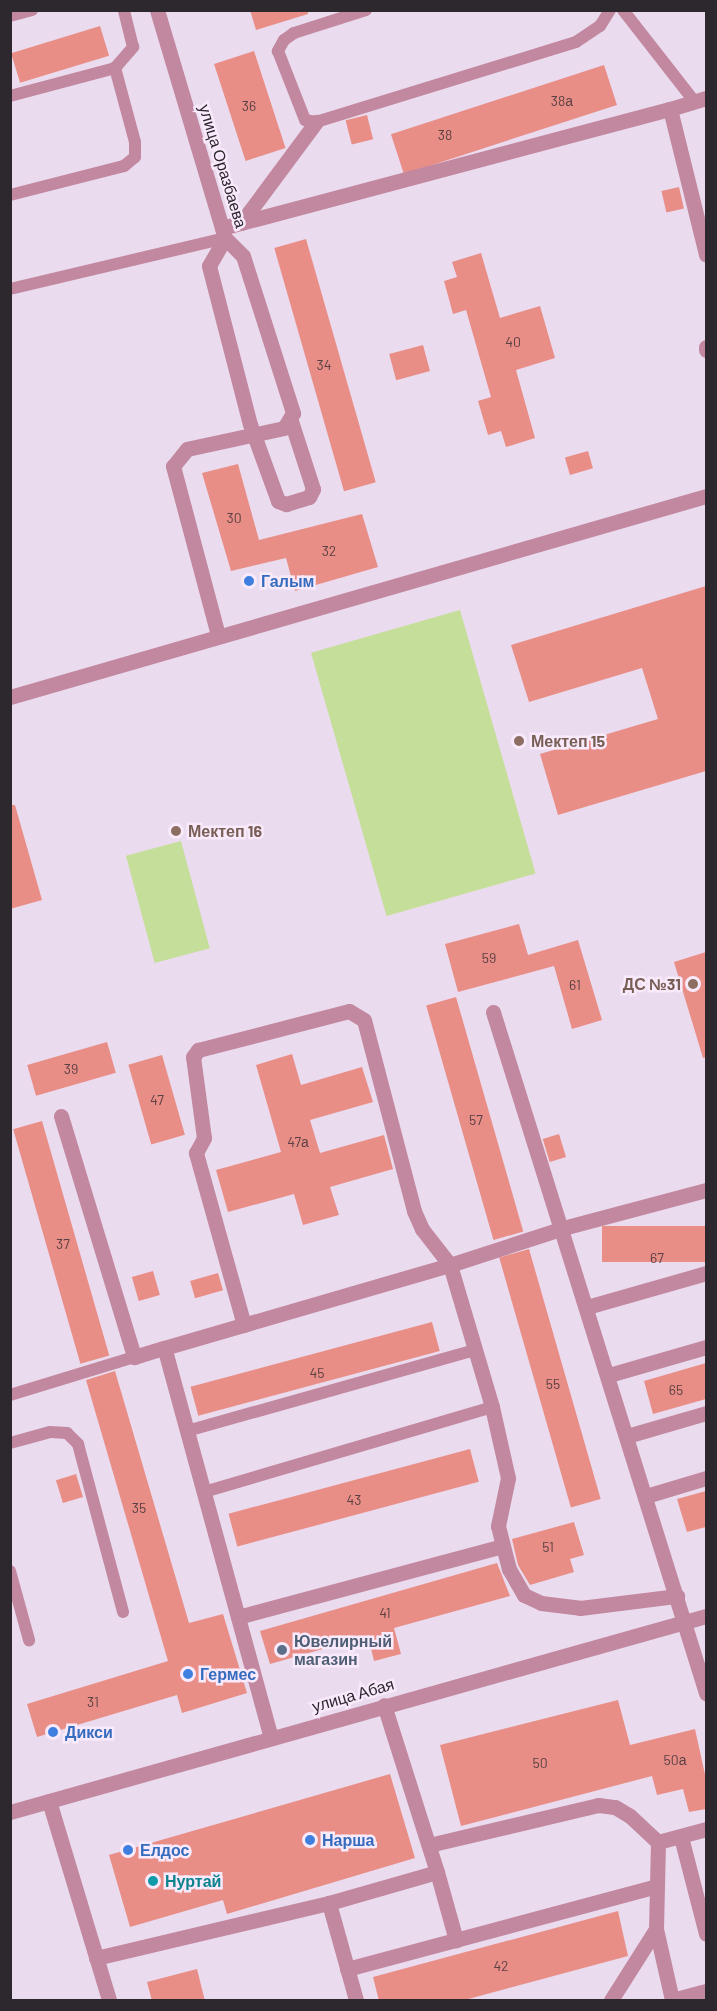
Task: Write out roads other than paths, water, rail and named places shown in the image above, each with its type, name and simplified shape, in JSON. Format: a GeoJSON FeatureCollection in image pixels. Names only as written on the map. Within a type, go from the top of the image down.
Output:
{"type":"FeatureCollection","features":[{"type":"Feature","properties":{"kind":"street","name":"улица Оразбаева"},"geometry":{"type":"LineString","coordinates":[[157,10],[224,233],[243,256],[292,413],[287,424],[313,489],[309,497],[286,504],[278,501],[255,436]]}},
{"type":"Feature","properties":{"kind":"street"},"geometry":{"type":"LineString","coordinates":[[255,436],[209,266],[224,233],[241,223],[700,100]]}},
{"type":"Feature","properties":{"kind":"street"},"geometry":{"type":"LineString","coordinates":[[670,109],[706,255]]}},
{"type":"Feature","properties":{"kind":"street"},"geometry":{"type":"LineString","coordinates":[[241,223],[316,122]]}},
{"type":"Feature","properties":{"kind":"street"},"geometry":{"type":"LineString","coordinates":[[218,635],[173,466],[187,449],[255,436],[287,424]]}},
{"type":"Feature","properties":{"kind":"street"},"geometry":{"type":"LineString","coordinates":[[10,697],[218,635],[706,496]]}},
{"type":"Feature","properties":{"kind":"street"},"geometry":{"type":"LineString","coordinates":[[244,1325],[196,1153],[204,1138],[193,1057],[198,1050],[349,1011],[364,1020],[414,1211],[422,1229],[450,1265],[492,1407],[508,1478],[499,1509],[503,1546],[515,1582],[524,1595],[541,1603],[580,1608],[677,1596]]}},
{"type":"Feature","properties":{"kind":"street"},"geometry":{"type":"LineString","coordinates":[[493,1012],[588,1307],[706,1693]]}},
{"type":"Feature","properties":{"kind":"street"},"geometry":{"type":"LineString","coordinates":[[61,1116],[134,1357],[450,1265],[563,1228],[706,1190]]}},
{"type":"Feature","properties":{"kind":"street"},"geometry":{"type":"LineString","coordinates":[[588,1307],[706,1273]]}},
{"type":"Feature","properties":{"kind":"street"},"geometry":{"type":"LineString","coordinates":[[609,1375],[706,1347]]}},
{"type":"Feature","properties":{"kind":"street"},"geometry":{"type":"LineString","coordinates":[[164,1348],[271,1738]]}},
{"type":"Feature","properties":{"kind":"street"},"geometry":{"type":"LineString","coordinates":[[627,1436],[706,1413]]}},
{"type":"Feature","properties":{"kind":"street"},"geometry":{"type":"LineString","coordinates":[[646,1496],[706,1478]]}},
{"type":"Feature","properties":{"kind":"street"},"geometry":{"type":"LineString","coordinates":[[238,1617],[503,1546]]}},
{"type":"Feature","properties":{"kind":"street","name":"улица Абая"},"geometry":{"type":"LineString","coordinates":[[10,1812],[706,1616]]}},
{"type":"Feature","properties":{"kind":"street"},"geometry":{"type":"LineString","coordinates":[[384,1705],[429,1845],[456,1940]]}},
{"type":"Feature","properties":{"kind":"street"},"geometry":{"type":"LineString","coordinates":[[49,1801],[109,2001]]}},
{"type":"Feature","properties":{"kind":"street"},"geometry":{"type":"LineString","coordinates":[[429,1845],[598,1805],[615,1807],[630,1816],[658,1842],[656,1929],[672,2001],[706,1991]]}},
{"type":"Feature","properties":{"kind":"street"},"geometry":{"type":"LineString","coordinates":[[658,1842],[706,1829]]}},
{"type":"Feature","properties":{"kind":"street"},"geometry":{"type":"LineString","coordinates":[[681,1837],[706,1934]]}},
{"type":"Feature","properties":{"kind":"street"},"geometry":{"type":"LineString","coordinates":[[96,1958],[328,1903],[437,1872]]}},
{"type":"Feature","properties":{"kind":"street"},"geometry":{"type":"LineString","coordinates":[[347,1969],[656,1886]]}},
{"type":"Feature","properties":{"kind":"street"},"geometry":{"type":"LineString","coordinates":[[328,1903],[356,2001]]}},
{"type":"Feature","properties":{"kind":"street"},"geometry":{"type":"LineString","coordinates":[[611,2001],[656,1929]]}},
{"type":"Feature","properties":{"kind":"lane"},"geometry":{"type":"LineString","coordinates":[[10,16],[32,10]]}},
{"type":"Feature","properties":{"kind":"lane"},"geometry":{"type":"LineString","coordinates":[[10,96],[115,68],[133,47],[124,10]]}},
{"type":"Feature","properties":{"kind":"lane"},"geometry":{"type":"LineString","coordinates":[[366,10],[294,33],[284,40],[278,51],[298,110],[304,120],[316,122],[576,42],[600,26],[610,10]]}},
{"type":"Feature","properties":{"kind":"lane"},"geometry":{"type":"LineString","coordinates":[[623,10],[700,100]]}},
{"type":"Feature","properties":{"kind":"lane"},"geometry":{"type":"LineString","coordinates":[[10,195],[124,166],[135,157],[135,142],[115,68]]}},
{"type":"Feature","properties":{"kind":"lane"},"geometry":{"type":"LineString","coordinates":[[10,289],[224,233]]}},
{"type":"Feature","properties":{"kind":"lane"},"geometry":{"type":"LineString","coordinates":[[187,1431],[475,1350]]}},
{"type":"Feature","properties":{"kind":"lane"},"geometry":{"type":"LineString","coordinates":[[10,1395],[134,1357]]}},
{"type":"Feature","properties":{"kind":"lane"},"geometry":{"type":"LineString","coordinates":[[204,1492],[492,1407]]}},
{"type":"Feature","properties":{"kind":"lane"},"geometry":{"type":"LineString","coordinates":[[10,1443],[50,1432],[67,1433],[78,1444],[123,1612]]}},
{"type":"Feature","properties":{"kind":"lane"},"geometry":{"type":"LineString","coordinates":[[10,1571],[29,1640]]}},
{"type":"Feature","properties":{"kind":"place","name":"Галым"},"geometry":{"type":"Point","coordinates":[249,581]}},
{"type":"Feature","properties":{"kind":"place","name":"Мектеп 15"},"geometry":{"type":"Point","coordinates":[519,741]}},
{"type":"Feature","properties":{"kind":"place","name":"Мектеп 16"},"geometry":{"type":"Point","coordinates":[176,831]}},
{"type":"Feature","properties":{"kind":"place","name":"ДС №31"},"geometry":{"type":"Point","coordinates":[693,984]}},
{"type":"Feature","properties":{"kind":"place","name":"Ювелирный магазин"},"geometry":{"type":"Point","coordinates":[282,1650]}},
{"type":"Feature","properties":{"kind":"place","name":"Гермес"},"geometry":{"type":"Point","coordinates":[188,1674]}},
{"type":"Feature","properties":{"kind":"place","name":"Дикси"},"geometry":{"type":"Point","coordinates":[53,1732]}},
{"type":"Feature","properties":{"kind":"place","name":"Нарша"},"geometry":{"type":"Point","coordinates":[310,1840]}},
{"type":"Feature","properties":{"kind":"place","name":"Елдос"},"geometry":{"type":"Point","coordinates":[128,1850]}},
{"type":"Feature","properties":{"kind":"place","name":"Нуртай"},"geometry":{"type":"Point","coordinates":[153,1881]}}]}
